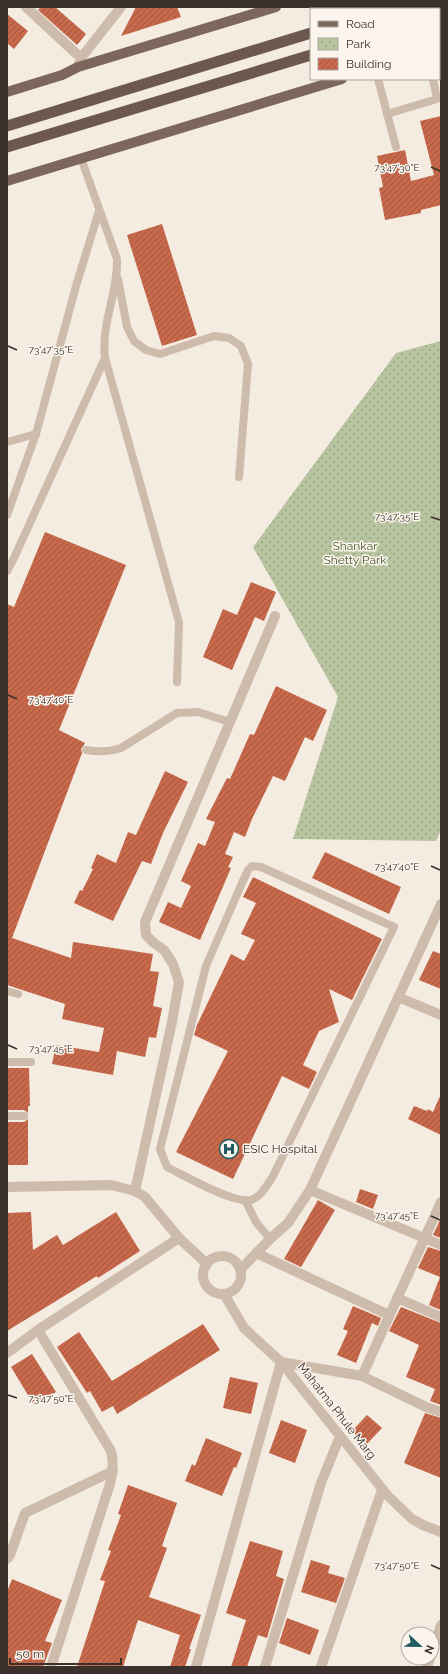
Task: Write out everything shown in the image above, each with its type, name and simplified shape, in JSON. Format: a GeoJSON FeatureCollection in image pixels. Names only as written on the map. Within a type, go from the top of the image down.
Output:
{"type":"FeatureCollection","features":[{"type":"Feature","properties":{"kind":"highway"},"geometry":{"type":"LineString","coordinates":[[7,126],[310,33]]}},
{"type":"Feature","properties":{"kind":"highway"},"geometry":{"type":"LineString","coordinates":[[7,148],[310,55]]}},
{"type":"Feature","properties":{"kind":"main road"},"geometry":{"type":"LineString","coordinates":[[7,92],[62,75],[80,62],[260,10],[276,7]]}},
{"type":"Feature","properties":{"kind":"main road"},"geometry":{"type":"LineString","coordinates":[[7,181],[339,80]]}},
{"type":"Feature","properties":{"kind":"street"},"geometry":{"type":"LineString","coordinates":[[26,7],[80,62],[121,7]]}},
{"type":"Feature","properties":{"kind":"street"},"geometry":{"type":"LineString","coordinates":[[135,1191],[172,1022],[179,982],[173,964],[164,950],[146,935],[145,922],[275,616]]}},
{"type":"Feature","properties":{"kind":"street"},"geometry":{"type":"LineString","coordinates":[[240,1269],[270,1238],[288,1223],[310,1190],[441,904]]}},
{"type":"Feature","properties":{"kind":"street"},"geometry":{"type":"LineString","coordinates":[[398,997],[441,1015]]}},
{"type":"Feature","properties":{"kind":"street"},"geometry":{"type":"LineString","coordinates":[[7,1188],[111,1184],[135,1191],[145,1197],[179,1238],[207,1264]]}},
{"type":"Feature","properties":{"kind":"street"},"geometry":{"type":"LineString","coordinates":[[310,1190],[441,1245]]}},
{"type":"Feature","properties":{"kind":"street"},"geometry":{"type":"LineString","coordinates":[[362,1376],[441,1202]]}},
{"type":"Feature","properties":{"kind":"street"},"geometry":{"type":"LineString","coordinates":[[7,1353],[38,1330],[179,1238]]}},
{"type":"Feature","properties":{"kind":"street"},"geometry":{"type":"LineString","coordinates":[[256,1252],[389,1315]]}},
{"type":"Feature","properties":{"kind":"street"},"geometry":{"type":"LineString","coordinates":[[227,1257],[233,1259],[240,1269],[242,1276],[237,1288],[233,1292],[224,1294],[214,1293],[205,1285],[203,1272],[207,1264],[215,1258],[227,1257]]}},
{"type":"Feature","properties":{"kind":"street","name":"Mahatma Phule Marg"},"geometry":{"type":"LineString","coordinates":[[224,1294],[244,1328],[281,1362],[382,1490],[398,1508],[423,1525],[441,1532]]}},
{"type":"Feature","properties":{"kind":"street"},"geometry":{"type":"LineString","coordinates":[[397,1298],[441,1317]]}},
{"type":"Feature","properties":{"kind":"street"},"geometry":{"type":"LineString","coordinates":[[38,1330],[111,1451],[113,1460],[113,1471],[51,1667]]}},
{"type":"Feature","properties":{"kind":"street"},"geometry":{"type":"LineString","coordinates":[[196,1667],[281,1362],[362,1376],[426,1407],[441,1412]]}},
{"type":"Feature","properties":{"kind":"street"},"geometry":{"type":"LineString","coordinates":[[265,1667],[321,1483],[340,1436]]}},
{"type":"Feature","properties":{"kind":"street"},"geometry":{"type":"LineString","coordinates":[[7,1559],[10,1555],[25,1513],[113,1471]]}},
{"type":"Feature","properties":{"kind":"street"},"geometry":{"type":"LineString","coordinates":[[321,1667],[382,1490]]}},
{"type":"Feature","properties":{"kind":"lane"},"geometry":{"type":"LineString","coordinates":[[378,80],[396,147]]}},
{"type":"Feature","properties":{"kind":"lane"},"geometry":{"type":"LineString","coordinates":[[387,114],[437,99],[433,80]]}},
{"type":"Feature","properties":{"kind":"lane"},"geometry":{"type":"LineString","coordinates":[[81,158],[99,211],[114,247],[127,328],[134,341],[146,350],[160,354],[214,336],[229,338],[241,346],[248,364],[240,476]]}},
{"type":"Feature","properties":{"kind":"lane"},"geometry":{"type":"LineString","coordinates":[[7,516],[36,434],[76,286],[99,211]]}},
{"type":"Feature","properties":{"kind":"lane"},"geometry":{"type":"LineString","coordinates":[[118,274],[105,327],[103,343],[105,358],[179,622],[177,682]]}},
{"type":"Feature","properties":{"kind":"lane"},"geometry":{"type":"LineString","coordinates":[[7,571],[105,358]]}},
{"type":"Feature","properties":{"kind":"lane"},"geometry":{"type":"LineString","coordinates":[[7,442],[36,434]]}},
{"type":"Feature","properties":{"kind":"lane"},"geometry":{"type":"LineString","coordinates":[[86,750],[98,752],[112,751],[121,748],[177,713],[198,712],[230,722]]}},
{"type":"Feature","properties":{"kind":"lane"},"geometry":{"type":"LineString","coordinates":[[252,866],[261,867],[394,927],[272,1178],[261,1195],[251,1200],[245,1200],[236,1199],[214,1190],[167,1167],[160,1149],[206,966],[242,883],[248,870],[252,866]]}},
{"type":"Feature","properties":{"kind":"lane"},"geometry":{"type":"LineString","coordinates":[[7,991],[18,994]]}},
{"type":"Feature","properties":{"kind":"lane"},"geometry":{"type":"LineString","coordinates":[[7,1062],[31,1062]]}},
{"type":"Feature","properties":{"kind":"lane"},"geometry":{"type":"LineString","coordinates":[[7,1116],[24,1116]]}},
{"type":"Feature","properties":{"kind":"lane"},"geometry":{"type":"LineString","coordinates":[[245,1200],[256,1222],[270,1238]]}},
{"type":"Feature","properties":{"kind":"green space","name":"Shankar Shetty Park"},"geometry":{"type":"Polygon","coordinates":[[[441,341],[441,830],[436,841],[293,839],[338,697],[253,547],[396,353],[441,341]]]}},
{"type":"Feature","properties":{"kind":"building"},"geometry":{"type":"Polygon","coordinates":[[[41,7],[55,7],[86,34],[77,45],[38,10],[41,7]]]}},
{"type":"Feature","properties":{"kind":"building"},"geometry":{"type":"Polygon","coordinates":[[[136,7],[177,7],[181,17],[121,36],[136,7]]]}},
{"type":"Feature","properties":{"kind":"building"},"geometry":{"type":"Polygon","coordinates":[[[7,14],[28,31],[14,49],[7,43],[7,14]]]}},
{"type":"Feature","properties":{"kind":"building"},"geometry":{"type":"Polygon","coordinates":[[[441,116],[441,205],[421,210],[421,213],[385,220],[379,188],[383,187],[377,156],[405,150],[411,181],[434,175],[420,121],[441,116]]]}},
{"type":"Feature","properties":{"kind":"building"},"geometry":{"type":"Polygon","coordinates":[[[162,224],[197,335],[162,346],[127,235],[162,224]]]}},
{"type":"Feature","properties":{"kind":"building"},"geometry":{"type":"Polygon","coordinates":[[[45,532],[126,565],[59,730],[85,743],[81,749],[82,753],[12,938],[71,958],[73,942],[153,954],[150,971],[159,972],[153,1006],[162,1008],[156,1038],[149,1037],[145,1057],[117,1051],[113,1075],[52,1064],[56,1045],[99,1052],[104,1028],[62,1019],[65,1004],[7,985],[7,604],[14,607],[45,532]]]}},
{"type":"Feature","properties":{"kind":"building"},"geometry":{"type":"Polygon","coordinates":[[[251,582],[276,592],[264,621],[255,617],[232,670],[203,657],[223,609],[237,615],[251,582]]]}},
{"type":"Feature","properties":{"kind":"building"},"geometry":{"type":"Polygon","coordinates":[[[276,686],[327,710],[313,741],[305,737],[285,781],[273,776],[245,837],[234,832],[225,854],[233,857],[228,867],[231,868],[200,940],[159,922],[168,902],[181,908],[191,886],[181,881],[198,843],[205,846],[215,822],[206,819],[227,778],[230,779],[250,734],[254,735],[276,686]]]}},
{"type":"Feature","properties":{"kind":"building"},"geometry":{"type":"Polygon","coordinates":[[[165,771],[188,782],[163,833],[151,864],[142,861],[113,921],[74,903],[93,869],[91,868],[97,854],[116,863],[128,832],[136,835],[165,771]]]}},
{"type":"Feature","properties":{"kind":"building"},"geometry":{"type":"Polygon","coordinates":[[[325,852],[401,887],[389,914],[312,878],[325,852]]]}},
{"type":"Feature","properties":{"kind":"building"},"geometry":{"type":"Polygon","coordinates":[[[253,877],[382,939],[352,1000],[329,989],[339,1022],[319,1031],[303,1065],[317,1072],[309,1089],[282,1076],[233,1179],[176,1152],[228,1051],[194,1035],[197,1025],[231,954],[244,961],[255,940],[241,934],[256,903],[243,897],[253,877]]]}},
{"type":"Feature","properties":{"kind":"building"},"geometry":{"type":"Polygon","coordinates":[[[433,951],[441,954],[441,989],[419,980],[433,951]]]}},
{"type":"Feature","properties":{"kind":"building"},"geometry":{"type":"Polygon","coordinates":[[[7,1068],[29,1068],[30,1106],[28,1106],[28,1113],[24,1110],[7,1110],[7,1068]]]}},
{"type":"Feature","properties":{"kind":"building"},"geometry":{"type":"Polygon","coordinates":[[[441,1094],[441,1135],[408,1119],[414,1106],[427,1111],[428,1109],[433,1112],[441,1094]]]}},
{"type":"Feature","properties":{"kind":"building"},"geometry":{"type":"Polygon","coordinates":[[[28,1119],[28,1165],[7,1165],[7,1122],[24,1122],[28,1119]]]}},
{"type":"Feature","properties":{"kind":"building"},"geometry":{"type":"Polygon","coordinates":[[[360,1189],[378,1195],[373,1209],[356,1202],[360,1189]]]}},
{"type":"Feature","properties":{"kind":"building"},"geometry":{"type":"Polygon","coordinates":[[[318,1200],[335,1210],[301,1267],[284,1259],[318,1200]]]}},
{"type":"Feature","properties":{"kind":"building"},"geometry":{"type":"Polygon","coordinates":[[[31,1212],[33,1250],[57,1235],[63,1245],[116,1212],[140,1251],[98,1278],[97,1276],[7,1331],[7,1213],[31,1212]]]}},
{"type":"Feature","properties":{"kind":"building"},"geometry":{"type":"Polygon","coordinates":[[[441,1218],[441,1238],[433,1235],[441,1218]]]}},
{"type":"Feature","properties":{"kind":"building"},"geometry":{"type":"Polygon","coordinates":[[[428,1247],[441,1251],[441,1310],[429,1305],[440,1277],[418,1268],[428,1247]]]}},
{"type":"Feature","properties":{"kind":"building"},"geometry":{"type":"Polygon","coordinates":[[[353,1306],[381,1318],[378,1326],[372,1323],[356,1363],[337,1355],[348,1331],[343,1329],[353,1306]]]}},
{"type":"Feature","properties":{"kind":"building"},"geometry":{"type":"Polygon","coordinates":[[[401,1307],[441,1323],[441,1405],[430,1401],[435,1389],[406,1377],[419,1345],[389,1331],[401,1307]]]}},
{"type":"Feature","properties":{"kind":"building"},"geometry":{"type":"Polygon","coordinates":[[[203,1324],[220,1350],[117,1414],[113,1406],[102,1412],[90,1391],[87,1393],[57,1347],[79,1332],[112,1381],[203,1324]]]}},
{"type":"Feature","properties":{"kind":"building"},"geometry":{"type":"Polygon","coordinates":[[[32,1354],[56,1392],[34,1405],[11,1367],[32,1354]]]}},
{"type":"Feature","properties":{"kind":"building"},"geometry":{"type":"Polygon","coordinates":[[[230,1377],[258,1383],[251,1414],[223,1408],[230,1377]]]}},
{"type":"Feature","properties":{"kind":"building"},"geometry":{"type":"Polygon","coordinates":[[[425,1413],[441,1418],[441,1478],[404,1463],[425,1413]]]}},
{"type":"Feature","properties":{"kind":"building"},"geometry":{"type":"Polygon","coordinates":[[[367,1415],[382,1428],[366,1445],[352,1431],[367,1415]]]}},
{"type":"Feature","properties":{"kind":"building"},"geometry":{"type":"Polygon","coordinates":[[[281,1420],[307,1430],[295,1463],[269,1453],[281,1420]]]}},
{"type":"Feature","properties":{"kind":"building"},"geometry":{"type":"Polygon","coordinates":[[[206,1438],[242,1453],[236,1468],[234,1467],[222,1496],[185,1481],[192,1464],[195,1466],[206,1438]]]}},
{"type":"Feature","properties":{"kind":"building"},"geometry":{"type":"Polygon","coordinates":[[[128,1485],[177,1503],[162,1546],[167,1548],[149,1597],[201,1615],[189,1649],[191,1649],[185,1667],[170,1667],[180,1635],[138,1620],[123,1667],[77,1667],[105,1581],[100,1580],[111,1551],[108,1550],[121,1515],[118,1514],[128,1485]]]}},
{"type":"Feature","properties":{"kind":"building"},"geometry":{"type":"Polygon","coordinates":[[[250,1541],[283,1551],[276,1576],[284,1579],[267,1638],[258,1635],[247,1667],[231,1667],[246,1620],[226,1613],[250,1541]]]}},
{"type":"Feature","properties":{"kind":"building"},"geometry":{"type":"Polygon","coordinates":[[[311,1560],[330,1566],[328,1573],[345,1578],[336,1603],[301,1592],[311,1560]]]}},
{"type":"Feature","properties":{"kind":"building"},"geometry":{"type":"Polygon","coordinates":[[[12,1579],[62,1600],[45,1641],[52,1643],[43,1667],[7,1667],[7,1592],[12,1579]]]}},
{"type":"Feature","properties":{"kind":"building"},"geometry":{"type":"Polygon","coordinates":[[[287,1618],[319,1630],[310,1655],[279,1643],[287,1618]]]}},
{"type":"Feature","properties":{"kind":"place","name":"ESIC Hospital"},"geometry":{"type":"Point","coordinates":[229,1149]}}]}
